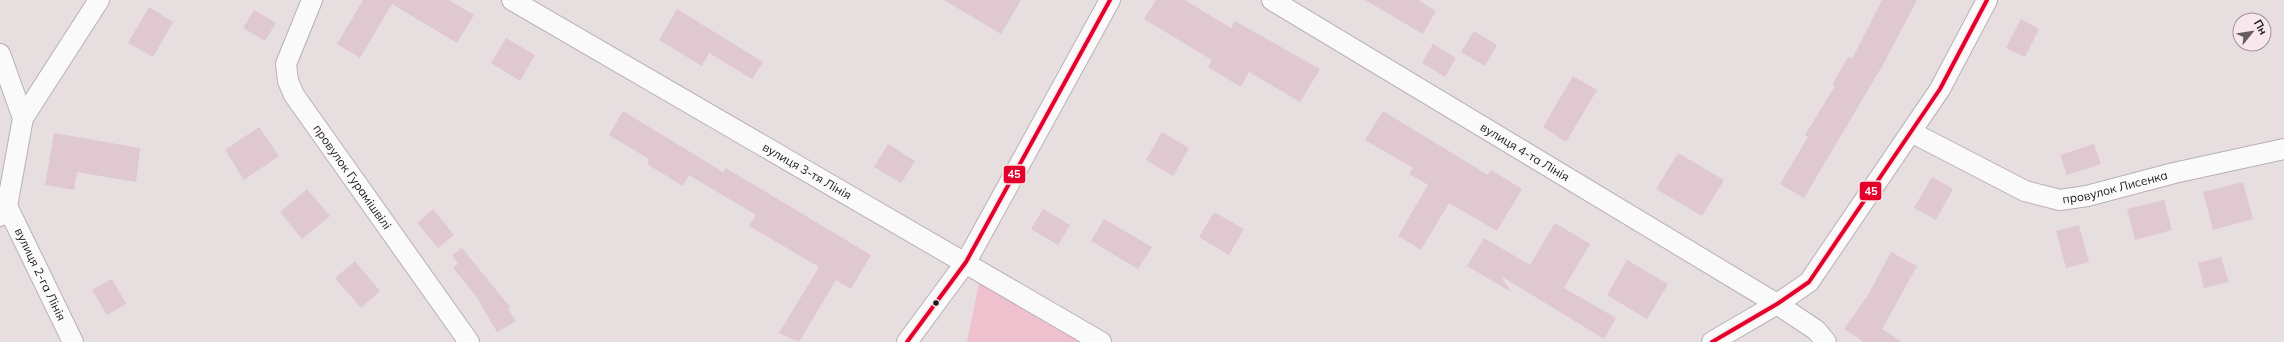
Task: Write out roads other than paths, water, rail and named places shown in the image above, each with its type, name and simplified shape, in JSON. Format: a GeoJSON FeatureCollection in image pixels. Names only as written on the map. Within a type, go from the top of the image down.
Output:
{"type":"FeatureCollection","features":[{"type":"Feature","properties":{"kind":"street"},"geometry":{"type":"LineString","coordinates":[[3,211],[23,118],[99,0]]}},
{"type":"Feature","properties":{"kind":"street","name":"провулок Гурамішвілі"},"geometry":{"type":"LineString","coordinates":[[312,0],[286,64],[288,81],[294,95],[469,342]]}},
{"type":"Feature","properties":{"kind":"street","name":"вулиця 3-тя Лінія"},"geometry":{"type":"LineString","coordinates":[[512,0],[966,262],[1101,342]]}},
{"type":"Feature","properties":{"kind":"street"},"geometry":{"type":"LineString","coordinates":[[907,342],[966,262],[1110,0]]}},
{"type":"Feature","properties":{"kind":"street","name":"вулиця 4-та Лінія"},"geometry":{"type":"LineString","coordinates":[[1272,0],[1777,304],[1816,330],[1826,342]]}},
{"type":"Feature","properties":{"kind":"street"},"geometry":{"type":"LineString","coordinates":[[1712,342],[1777,304],[1809,282],[1940,89],[1987,0]]}},
{"type":"Feature","properties":{"kind":"street"},"geometry":{"type":"LineString","coordinates":[[0,54],[23,118]]}},
{"type":"Feature","properties":{"kind":"street","name":"провулок Лисенка"},"geometry":{"type":"LineString","coordinates":[[1911,132],[2025,191],[2060,200],[2087,196],[2174,173],[2284,149]]}},
{"type":"Feature","properties":{"kind":"street","name":"вулиця 2-га Лінія"},"geometry":{"type":"LineString","coordinates":[[3,211],[73,342]]}}]}
